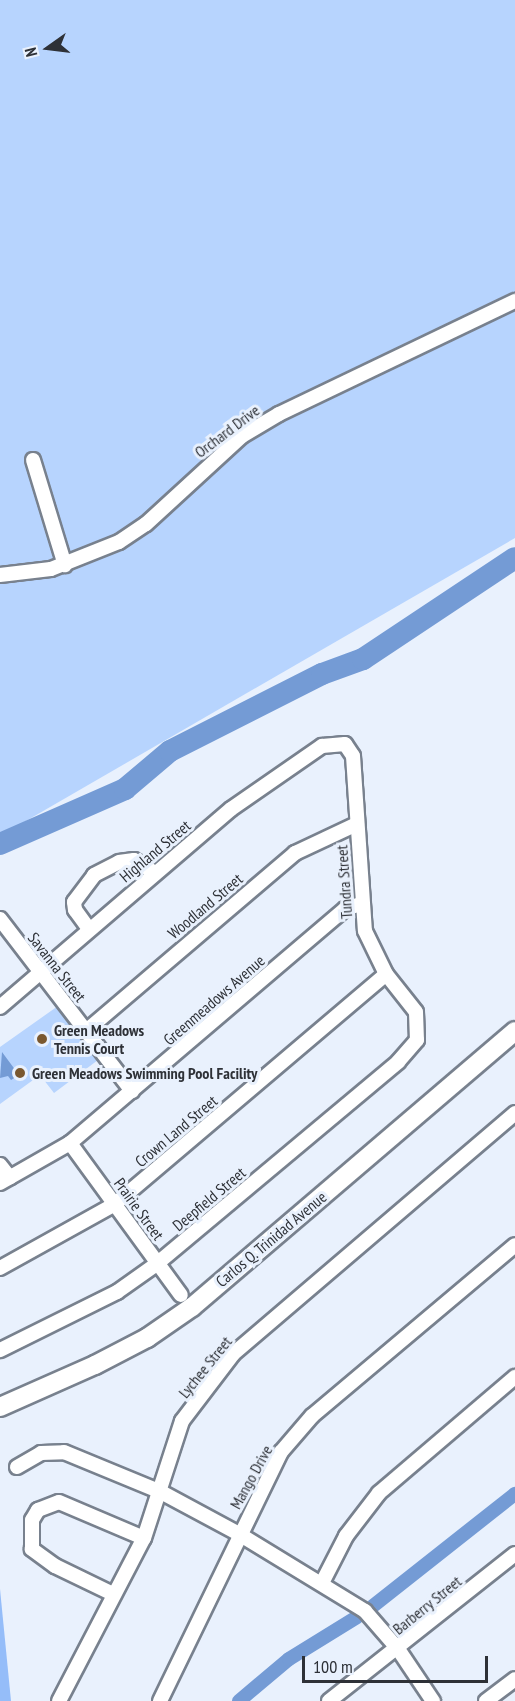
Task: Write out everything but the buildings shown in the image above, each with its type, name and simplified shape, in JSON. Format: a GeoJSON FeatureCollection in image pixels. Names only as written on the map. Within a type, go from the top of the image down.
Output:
{"type":"FeatureCollection","features":[{"type":"Feature","properties":{"kind":"main road","name":"Carlos Q. Trinidad Avenue"},"geometry":{"type":"LineString","coordinates":[[0,1407],[105,1360],[192,1307],[515,1031]]}},
{"type":"Feature","properties":{"kind":"street","name":"Orchard Drive"},"geometry":{"type":"LineString","coordinates":[[0,575],[29,574],[65,565],[119,542],[146,524],[242,436],[279,414],[515,301]]}},
{"type":"Feature","properties":{"kind":"street"},"geometry":{"type":"LineString","coordinates":[[33,460],[65,565]]}},
{"type":"Feature","properties":{"kind":"street","name":"Highland Street"},"geometry":{"type":"LineString","coordinates":[[0,1007],[231,809],[313,753],[335,742],[345,744]]}},
{"type":"Feature","properties":{"kind":"street","name":"Tundra Street"},"geometry":{"type":"LineString","coordinates":[[345,744],[353,756],[360,904],[365,931],[386,974],[416,1012],[417,1040]]}},
{"type":"Feature","properties":{"kind":"street","name":"Woodland Street"},"geometry":{"type":"LineString","coordinates":[[86,1031],[295,853],[357,824]]}},
{"type":"Feature","properties":{"kind":"street"},"geometry":{"type":"LineString","coordinates":[[89,930],[75,910],[74,902],[94,875],[119,862],[134,860],[155,873]]}},
{"type":"Feature","properties":{"kind":"street","name":"Greenmeadows Avenue"},"geometry":{"type":"LineString","coordinates":[[5,1181],[70,1143],[345,909],[360,904]]}},
{"type":"Feature","properties":{"kind":"street","name":"Savanna Street"},"geometry":{"type":"LineString","coordinates":[[0,919],[132,1091]]}},
{"type":"Feature","properties":{"kind":"street","name":"Crown Land Street"},"geometry":{"type":"LineString","coordinates":[[0,1268],[115,1204],[386,974]]}},
{"type":"Feature","properties":{"kind":"street","name":"Deepfield Street"},"geometry":{"type":"LineString","coordinates":[[0,1350],[117,1292],[158,1263],[398,1062],[417,1040]]}},
{"type":"Feature","properties":{"kind":"street","name":"Lychee Street"},"geometry":{"type":"LineString","coordinates":[[59,1701],[144,1538],[161,1492],[182,1421],[233,1354],[515,1113]]}},
{"type":"Feature","properties":{"kind":"street","name":"Prairie Street"},"geometry":{"type":"LineString","coordinates":[[70,1143],[181,1295]]}},
{"type":"Feature","properties":{"kind":"street"},"geometry":{"type":"LineString","coordinates":[[0,1165],[5,1181]]}},
{"type":"Feature","properties":{"kind":"street","name":"Mango Drive"},"geometry":{"type":"LineString","coordinates":[[160,1701],[239,1534],[281,1452],[312,1416],[515,1245]]}},
{"type":"Feature","properties":{"kind":"street"},"geometry":{"type":"LineString","coordinates":[[322,1582],[346,1536],[379,1493],[515,1377]]}},
{"type":"Feature","properties":{"kind":"street"},"geometry":{"type":"LineString","coordinates":[[17,1467],[41,1453],[64,1452],[161,1492],[239,1534],[322,1582],[365,1611],[398,1649],[433,1701]]}},
{"type":"Feature","properties":{"kind":"street"},"geometry":{"type":"LineString","coordinates":[[113,1594],[55,1566],[32,1549],[32,1520],[38,1510],[59,1502],[144,1538]]}},
{"type":"Feature","properties":{"kind":"street","name":"Barberry Street"},"geometry":{"type":"LineString","coordinates":[[329,1701],[398,1649],[515,1554]]}},
{"type":"Feature","properties":{"kind":"street"},"geometry":{"type":"LineString","coordinates":[[486,1701],[515,1679]]}},
{"type":"Feature","properties":{"kind":"shaded area"},"geometry":{"type":"Polygon","coordinates":[[[0,0],[515,0],[515,538],[0,836],[0,0]]]}},
{"type":"Feature","properties":{"kind":"shaded area"},"geometry":{"type":"Polygon","coordinates":[[[58,1006],[98,1060],[54,1093],[40,1075],[0,1104],[0,1047],[58,1006]]]}},
{"type":"Feature","properties":{"kind":"shaded area"},"geometry":{"type":"Polygon","coordinates":[[[2,1052],[19,1075],[11,1080],[8,1076],[0,1078],[2,1052]]]}},
{"type":"Feature","properties":{"kind":"shaded area"},"geometry":{"type":"Polygon","coordinates":[[[0,1589],[11,1701],[0,1701],[0,1589]]]}},
{"type":"Feature","properties":{"kind":"waterway"},"geometry":{"type":"LineString","coordinates":[[0,844],[125,789],[170,751],[322,674],[363,659],[515,558]]}},
{"type":"Feature","properties":{"kind":"waterway"},"geometry":{"type":"LineString","coordinates":[[373,1606],[515,1494]]}},
{"type":"Feature","properties":{"kind":"waterway"},"geometry":{"type":"LineString","coordinates":[[239,1701],[289,1659],[357,1617]]}},
{"type":"Feature","properties":{"kind":"place","name":"Green Meadows Tennis Court"},"geometry":{"type":"Point","coordinates":[42,1039]}},
{"type":"Feature","properties":{"kind":"place","name":"Green Meadows Swimming Pool Facility"},"geometry":{"type":"Point","coordinates":[20,1073]}}]}
